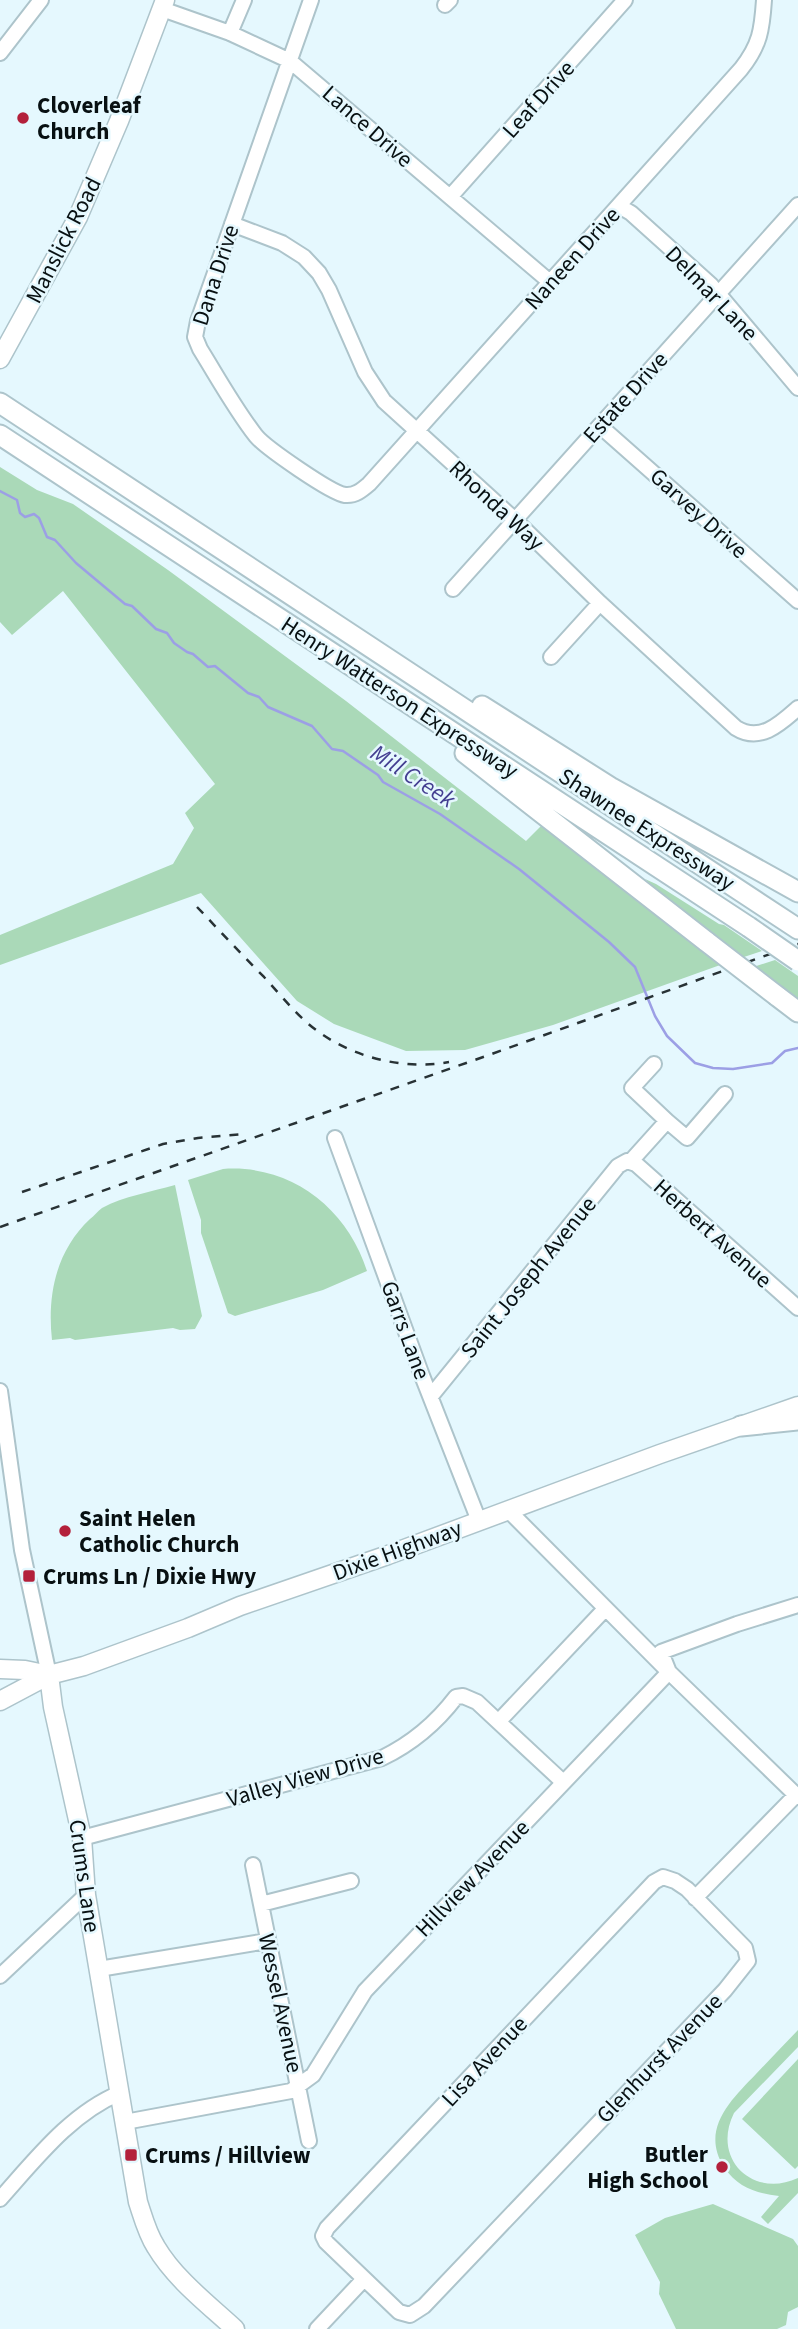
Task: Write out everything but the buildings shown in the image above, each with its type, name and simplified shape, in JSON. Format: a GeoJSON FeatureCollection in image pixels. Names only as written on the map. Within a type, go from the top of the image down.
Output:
{"type":"FeatureCollection","features":[{"type":"Feature","properties":{"kind":"highway","name":"Henry Watterson Expressway"},"geometry":{"type":"LineString","coordinates":[[0,403],[391,659]]}},
{"type":"Feature","properties":{"kind":"highway","name":"Henry Watterson Expressway"},"geometry":{"type":"LineString","coordinates":[[0,435],[798,961]]}},
{"type":"Feature","properties":{"kind":"highway"},"geometry":{"type":"LineString","coordinates":[[391,659],[453,689],[610,787],[798,892]]}},
{"type":"Feature","properties":{"kind":"highway","name":"Shawnee Expressway"},"geometry":{"type":"LineString","coordinates":[[391,659],[503,736],[798,929]]}},
{"type":"Feature","properties":{"kind":"highway"},"geometry":{"type":"LineString","coordinates":[[406,702],[456,747],[798,1012]]}},
{"type":"Feature","properties":{"kind":"highway"},"geometry":{"type":"LineString","coordinates":[[741,1426],[798,1420]]}},
{"type":"Feature","properties":{"kind":"main road","name":"Manslick Road"},"geometry":{"type":"LineString","coordinates":[[1,357],[78,217],[164,4]]}},
{"type":"Feature","properties":{"kind":"main road","name":"Dixie Highway"},"geometry":{"type":"LineString","coordinates":[[0,1702],[49,1675],[84,1666],[240,1606],[708,1436],[798,1406]]}},
{"type":"Feature","properties":{"kind":"main road"},"geometry":{"type":"LineString","coordinates":[[0,1669],[49,1675]]}},
{"type":"Feature","properties":{"kind":"main road","name":"Crums Lane"},"geometry":{"type":"LineString","coordinates":[[49,1675],[53,1707],[82,1838],[86,1895],[138,2202],[151,2238],[163,2258],[235,2329]]}},
{"type":"Feature","properties":{"kind":"street"},"geometry":{"type":"LineString","coordinates":[[0,53],[41,0]]}},
{"type":"Feature","properties":{"kind":"street"},"geometry":{"type":"LineString","coordinates":[[230,33],[244,0]]}},
{"type":"Feature","properties":{"kind":"street","name":"Dana Drive"},"geometry":{"type":"LineString","coordinates":[[311,0],[195,331],[197,344],[257,437],[270,449],[326,486],[348,495]]}},
{"type":"Feature","properties":{"kind":"street","name":"Leaf Drive"},"geometry":{"type":"LineString","coordinates":[[450,197],[625,0]]}},
{"type":"Feature","properties":{"kind":"street","name":"Naneen Drive"},"geometry":{"type":"LineString","coordinates":[[348,495],[363,489],[416,432],[750,58],[761,35],[764,0]]}},
{"type":"Feature","properties":{"kind":"street","name":"Lance Drive"},"geometry":{"type":"LineString","coordinates":[[164,4],[290,61],[550,282]]}},
{"type":"Feature","properties":{"kind":"street","name":"Estate Drive"},"geometry":{"type":"LineString","coordinates":[[453,589],[798,205]]}},
{"type":"Feature","properties":{"kind":"street","name":"Delmar Lane"},"geometry":{"type":"LineString","coordinates":[[619,206],[631,213],[719,293],[798,388]]}},
{"type":"Feature","properties":{"kind":"street","name":"Rhonda Way"},"geometry":{"type":"LineString","coordinates":[[232,224],[282,243],[304,257],[314,267],[333,298],[370,383],[384,401],[740,731],[749,734],[767,731],[798,709]]}},
{"type":"Feature","properties":{"kind":"street","name":"Garvey Drive"},"geometry":{"type":"LineString","coordinates":[[600,426],[798,601]]}},
{"type":"Feature","properties":{"kind":"street"},"geometry":{"type":"LineString","coordinates":[[551,657],[600,603]]}},
{"type":"Feature","properties":{"kind":"street"},"geometry":{"type":"LineString","coordinates":[[654,1064],[632,1088],[687,1138],[725,1094]]}},
{"type":"Feature","properties":{"kind":"street","name":"Saint Joseph Avenue"},"geometry":{"type":"LineString","coordinates":[[431,1396],[618,1166],[629,1161],[667,1121]]}},
{"type":"Feature","properties":{"kind":"street","name":"Garrs Lane"},"geometry":{"type":"LineString","coordinates":[[335,1138],[479,1521]]}},
{"type":"Feature","properties":{"kind":"street","name":"Herbert Avenue"},"geometry":{"type":"LineString","coordinates":[[629,1161],[636,1164],[798,1308]]}},
{"type":"Feature","properties":{"kind":"street","name":"Crums Lane"},"geometry":{"type":"LineString","coordinates":[[0,1391],[22,1550],[49,1675]]}},
{"type":"Feature","properties":{"kind":"street"},"geometry":{"type":"LineString","coordinates":[[508,1510],[605,1609],[797,1796],[695,1898]]}},
{"type":"Feature","properties":{"kind":"street"},"geometry":{"type":"LineString","coordinates":[[669,1672],[661,1652],[798,1605]]}},
{"type":"Feature","properties":{"kind":"street"},"geometry":{"type":"LineString","coordinates":[[499,1721],[605,1609]]}},
{"type":"Feature","properties":{"kind":"street","name":"Hillview Avenue"},"geometry":{"type":"LineString","coordinates":[[299,2086],[313,2075],[365,1991],[669,1672]]}},
{"type":"Feature","properties":{"kind":"street","name":"Valley View Drive"},"geometry":{"type":"LineString","coordinates":[[82,1838],[382,1758],[416,1738],[456,1696],[477,1702],[563,1782]]}},
{"type":"Feature","properties":{"kind":"street","name":"Wessel Avenue"},"geometry":{"type":"LineString","coordinates":[[253,1865],[309,2141]]}},
{"type":"Feature","properties":{"kind":"street","name":"Lisa Avenue"},"geometry":{"type":"LineString","coordinates":[[364,2278],[326,2242],[323,2234],[330,2223],[654,1882],[668,1877],[687,1889],[695,1898]]}},
{"type":"Feature","properties":{"kind":"street"},"geometry":{"type":"LineString","coordinates":[[261,1904],[351,1881]]}},
{"type":"Feature","properties":{"kind":"street"},"geometry":{"type":"LineString","coordinates":[[0,1976],[86,1895]]}},
{"type":"Feature","properties":{"kind":"street","name":"Glenhurst Avenue"},"geometry":{"type":"LineString","coordinates":[[364,2278],[400,2312],[410,2315],[418,2312],[725,1990],[748,1961],[747,1952],[695,1898]]}},
{"type":"Feature","properties":{"kind":"street"},"geometry":{"type":"LineString","coordinates":[[99,1969],[267,1941]]}},
{"type":"Feature","properties":{"kind":"street"},"geometry":{"type":"LineString","coordinates":[[125,2122],[291,2091],[299,2086]]}},
{"type":"Feature","properties":{"kind":"street"},"geometry":{"type":"LineString","coordinates":[[0,2199],[80,2116],[120,2093]]}},
{"type":"Feature","properties":{"kind":"street"},"geometry":{"type":"LineString","coordinates":[[317,2329],[364,2278]]}},
{"type":"Feature","properties":{"kind":"green space"},"geometry":{"type":"Polygon","coordinates":[[[0,467],[37,490],[73,504],[168,570],[346,701],[526,841],[544,823],[723,964],[553,1025],[465,1050],[406,1051],[334,1024],[297,1001],[201,893],[0,965],[0,935],[173,864],[194,828],[185,813],[215,784],[63,591],[12,635],[0,622],[0,467]]]}},
{"type":"Feature","properties":{"kind":"green space"},"geometry":{"type":"Polygon","coordinates":[[[645,879],[724,925],[762,951],[738,959],[645,879]]]}},
{"type":"Feature","properties":{"kind":"green space"},"geometry":{"type":"Polygon","coordinates":[[[775,960],[798,976],[798,1004],[750,968],[775,960]]]}},
{"type":"Feature","properties":{"kind":"green space"},"geometry":{"type":"Polygon","coordinates":[[[223,1169],[248,1169],[271,1174],[293,1182],[313,1195],[331,1210],[346,1228],[367,1271],[323,1290],[235,1316],[228,1313],[201,1233],[201,1220],[188,1180],[223,1169]]]}},
{"type":"Feature","properties":{"kind":"green space"},"geometry":{"type":"Polygon","coordinates":[[[175,1185],[202,1316],[195,1329],[173,1328],[75,1340],[52,1340],[51,1307],[56,1275],[78,1232],[100,1209],[110,1204],[175,1185]]]}},
{"type":"Feature","properties":{"kind":"green space"},"geometry":{"type":"Polygon","coordinates":[[[798,2030],[798,2047],[734,2113],[728,2130],[728,2146],[740,2171],[752,2179],[766,2183],[781,2183],[798,2178],[798,2193],[768,2224],[761,2217],[779,2196],[748,2188],[735,2180],[717,2153],[715,2140],[722,2116],[737,2094],[798,2030]]]}},
{"type":"Feature","properties":{"kind":"green space"},"geometry":{"type":"Polygon","coordinates":[[[798,2059],[798,2166],[795,2169],[742,2119],[798,2059]]]}},
{"type":"Feature","properties":{"kind":"green space"},"geometry":{"type":"Polygon","coordinates":[[[713,2204],[793,2239],[798,2246],[798,2307],[788,2312],[786,2325],[777,2329],[676,2329],[659,2294],[660,2282],[635,2235],[665,2218],[713,2204]]]}},
{"type":"Feature","properties":{"kind":"waterway","name":"Mill Creek"},"geometry":{"type":"LineString","coordinates":[[0,491],[17,500],[20,513],[25,517],[34,514],[39,518],[47,537],[55,540],[76,563],[125,604],[132,606],[156,629],[167,633],[174,643],[208,667],[215,666],[248,693],[259,697],[268,707],[312,726],[332,749],[343,751],[378,775],[383,782],[440,814],[519,869],[609,942],[635,967],[655,1016],[667,1036],[695,1063],[713,1068],[733,1069],[772,1063],[785,1051],[798,1048]]}},
{"type":"Feature","properties":{"kind":"railway"},"geometry":{"type":"LineString","coordinates":[[197,907],[299,1015],[336,1043],[372,1058],[391,1062],[449,1062]]}},
{"type":"Feature","properties":{"kind":"railway"},"geometry":{"type":"LineString","coordinates":[[0,1227],[798,944]]}},
{"type":"Feature","properties":{"kind":"railway"},"geometry":{"type":"LineString","coordinates":[[22,1192],[163,1144],[245,1134]]}},
{"type":"Feature","properties":{"kind":"place","name":"Cloverleaf Church"},"geometry":{"type":"Point","coordinates":[23,118]}},
{"type":"Feature","properties":{"kind":"place","name":"Saint Helen Catholic Church"},"geometry":{"type":"Point","coordinates":[65,1531]}},
{"type":"Feature","properties":{"kind":"place","name":"Crums Ln / Dixie Hwy"},"geometry":{"type":"Point","coordinates":[29,1576]}},
{"type":"Feature","properties":{"kind":"place","name":"Crums / Hillview"},"geometry":{"type":"Point","coordinates":[131,2155]}},
{"type":"Feature","properties":{"kind":"place","name":"Butler High School"},"geometry":{"type":"Point","coordinates":[722,2167]}}]}
